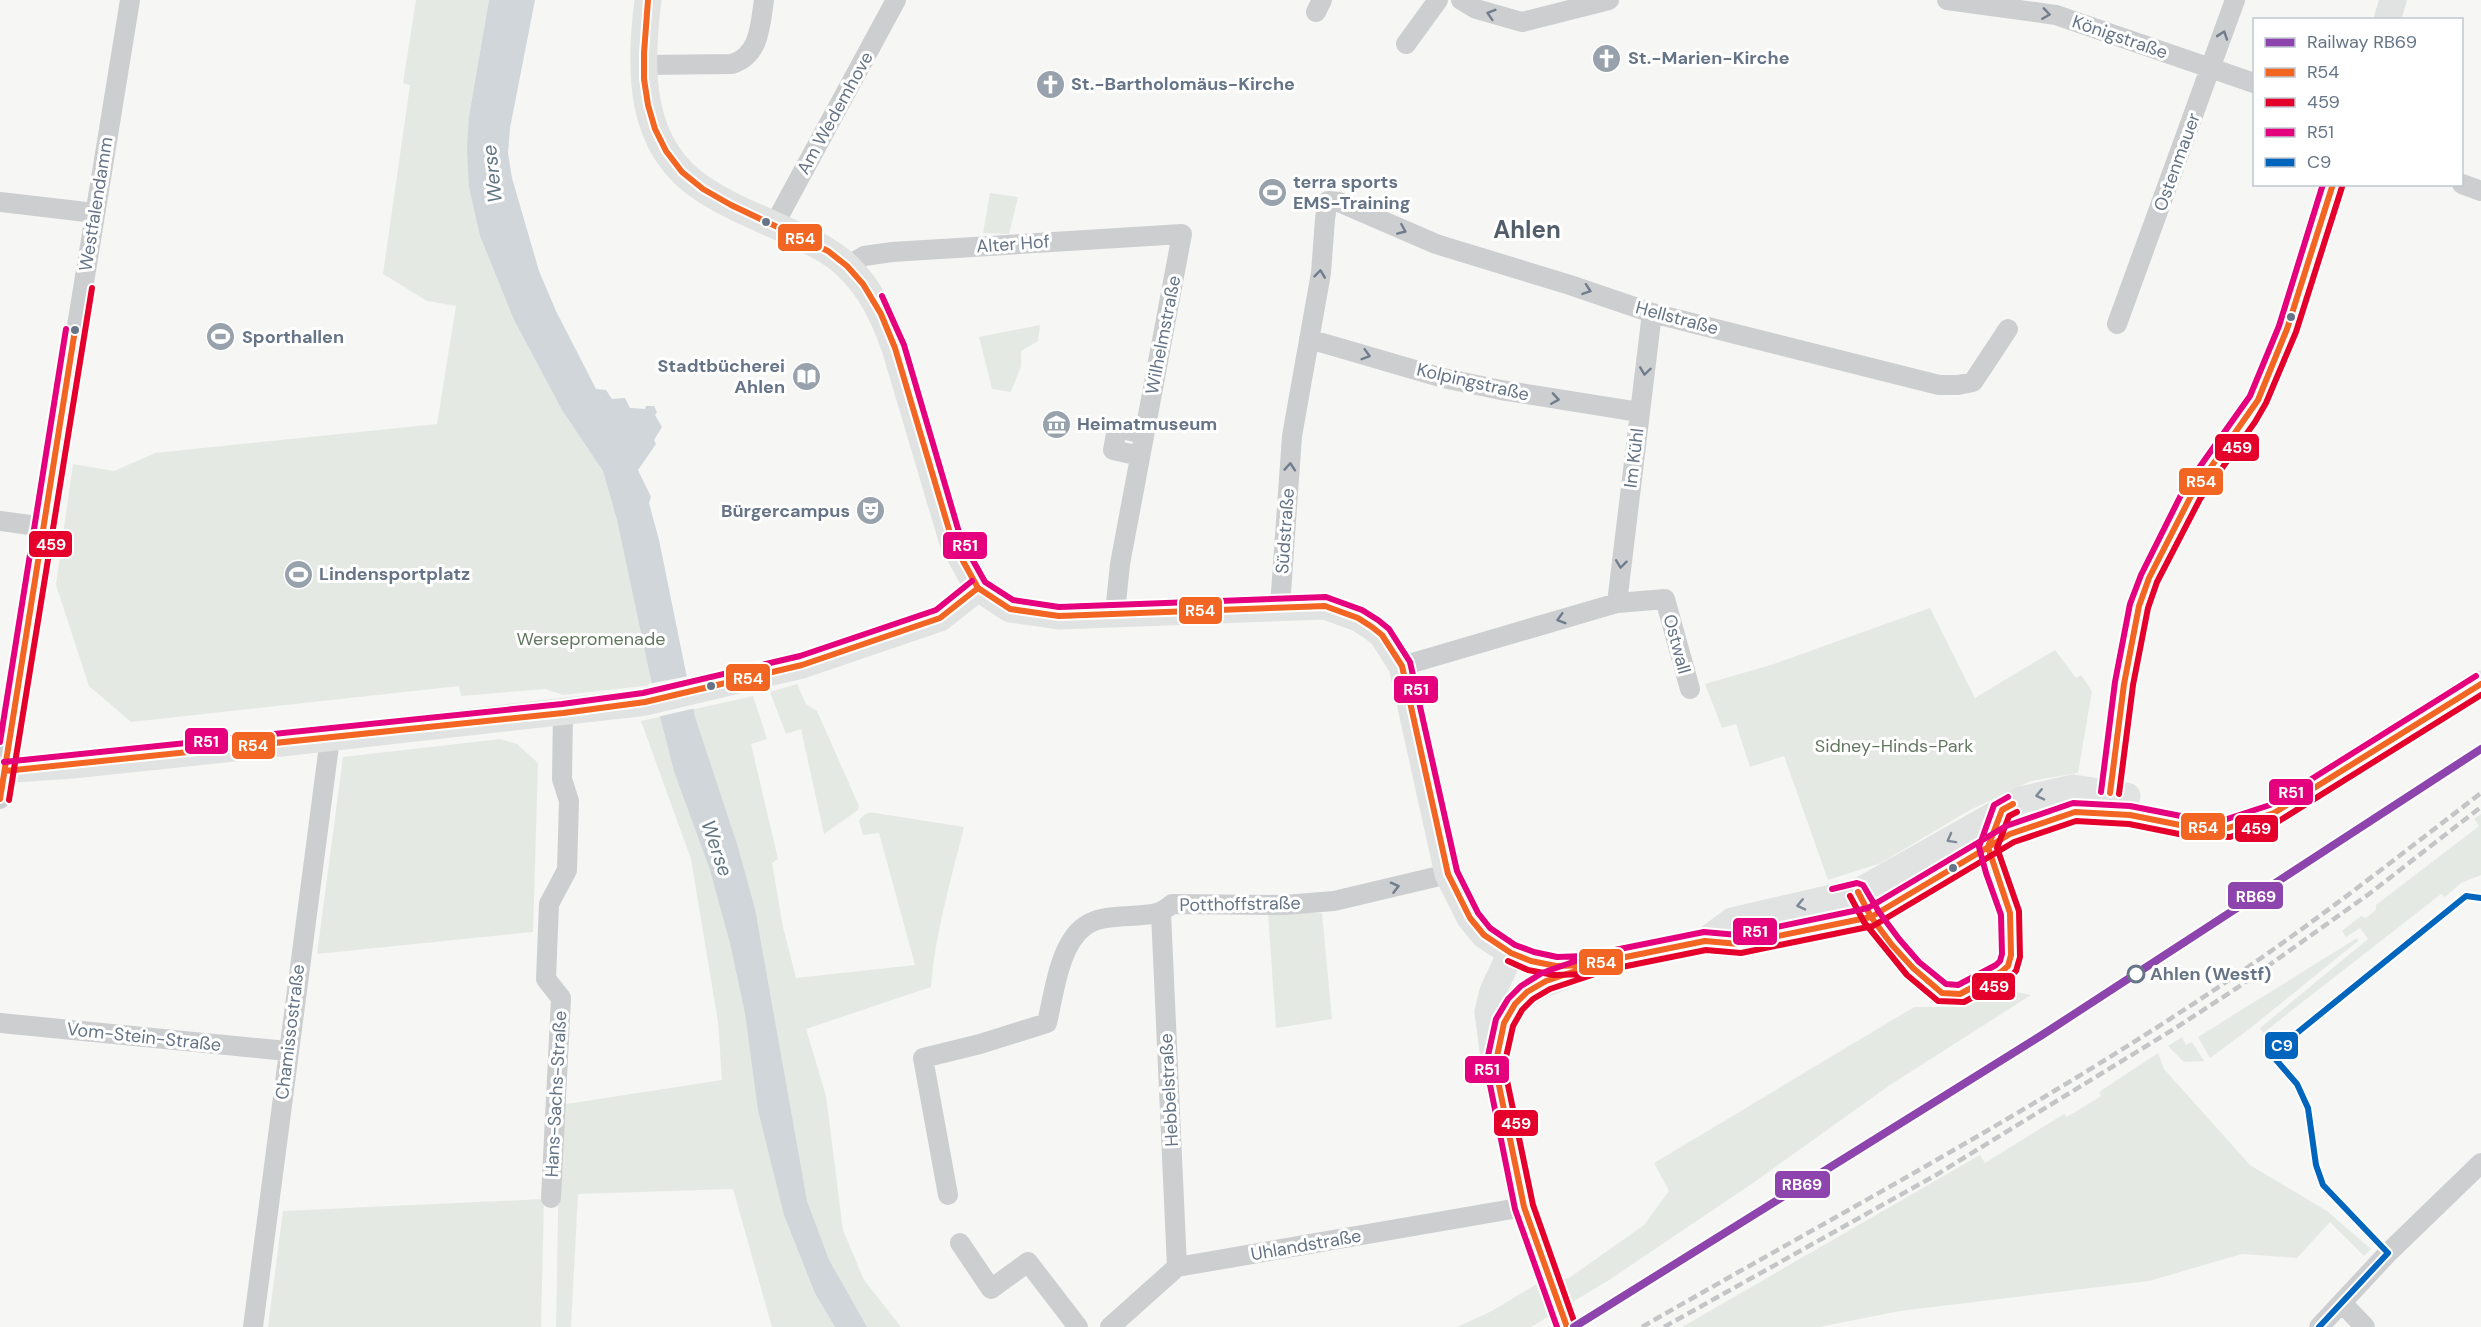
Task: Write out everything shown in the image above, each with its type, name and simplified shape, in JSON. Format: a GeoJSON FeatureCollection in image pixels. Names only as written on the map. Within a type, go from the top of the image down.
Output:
{"type":"FeatureCollection","features":[{"type":"Feature","properties":{"kind":"street","name":"Westfalendamm"},"geometry":{"type":"LineString","coordinates":[[0,799],[2,770],[45,527],[130,0]]}},
{"type":"Feature","properties":{"kind":"street"},"geometry":{"type":"LineString","coordinates":[[648,0],[644,65],[647,106],[654,131],[668,156],[701,188],[728,204],[826,251],[847,266],[870,293],[886,323],[929,456],[953,543],[978,588],[1010,609],[1059,616],[1325,606],[1358,618],[1382,636],[1402,666],[1448,874],[1475,925],[1489,939],[1511,953],[1531,961],[1556,966],[1599,963]]}},
{"type":"Feature","properties":{"kind":"street"},"geometry":{"type":"LineString","coordinates":[[644,65],[732,64],[742,61],[751,54],[756,43],[764,0]]}},
{"type":"Feature","properties":{"kind":"street","name":"Am Wedemhove"},"geometry":{"type":"LineString","coordinates":[[774,225],[896,0]]}},
{"type":"Feature","properties":{"kind":"street"},"geometry":{"type":"LineString","coordinates":[[1406,44],[1438,0]]}},
{"type":"Feature","properties":{"kind":"street"},"geometry":{"type":"LineString","coordinates":[[1461,0],[1476,9],[1522,22],[1609,0]]}},
{"type":"Feature","properties":{"kind":"street","name":"Königstraße"},"geometry":{"type":"LineString","coordinates":[[1947,0],[2056,15],[2253,83]]}},
{"type":"Feature","properties":{"kind":"street","name":"Ostenmauer"},"geometry":{"type":"LineString","coordinates":[[2117,324],[2235,0]]}},
{"type":"Feature","properties":{"kind":"street"},"geometry":{"type":"LineString","coordinates":[[2387,18],[2393,0]]}},
{"type":"Feature","properties":{"kind":"street"},"geometry":{"type":"LineString","coordinates":[[2463,184],[2481,191]]}},
{"type":"Feature","properties":{"kind":"street"},"geometry":{"type":"LineString","coordinates":[[2130,815],[2110,793],[2124,684],[2139,606],[2149,578],[2192,494],[2248,417],[2287,329],[2332,186]]}},
{"type":"Feature","properties":{"kind":"street","name":"Hellstraße"},"geometry":{"type":"LineString","coordinates":[[1328,201],[1339,202],[1436,244],[1652,313],[1939,385],[1958,386],[1973,382],[2008,329]]}},
{"type":"Feature","properties":{"kind":"street","name":"Südstraße"},"geometry":{"type":"LineString","coordinates":[[1280,607],[1292,436],[1321,273],[1328,201]]}},
{"type":"Feature","properties":{"kind":"street"},"geometry":{"type":"LineString","coordinates":[[0,202],[95,213]]}},
{"type":"Feature","properties":{"kind":"street","name":"Alter Hof"},"geometry":{"type":"LineString","coordinates":[[847,266],[864,256],[892,252],[1182,234]]}},
{"type":"Feature","properties":{"kind":"street","name":"Wilhelmstraße"},"geometry":{"type":"LineString","coordinates":[[1115,613],[1120,564],[1182,234]]}},
{"type":"Feature","properties":{"kind":"street","name":"Im Kühl"},"geometry":{"type":"LineString","coordinates":[[1617,603],[1652,313]]}},
{"type":"Feature","properties":{"kind":"street","name":"Kolpingstraße"},"geometry":{"type":"LineString","coordinates":[[1310,339],[1443,378],[1501,390],[1639,412]]}},
{"type":"Feature","properties":{"kind":"street"},"geometry":{"type":"LineString","coordinates":[[1140,456],[1113,450],[1114,439],[1117,428],[1144,434]]}},
{"type":"Feature","properties":{"kind":"street"},"geometry":{"type":"LineString","coordinates":[[0,521],[45,527]]}},
{"type":"Feature","properties":{"kind":"street"},"geometry":{"type":"LineString","coordinates":[[2,770],[330,738],[642,703],[802,665],[940,618],[978,588]]}},
{"type":"Feature","properties":{"kind":"street","name":"Ostwall"},"geometry":{"type":"LineString","coordinates":[[1617,603],[1665,599],[1690,689]]}},
{"type":"Feature","properties":{"kind":"street"},"geometry":{"type":"LineString","coordinates":[[1402,666],[1617,603]]}},
{"type":"Feature","properties":{"kind":"street"},"geometry":{"type":"LineString","coordinates":[[1495,1066],[1504,1023],[1515,1004],[1527,992],[1546,981],[1599,963],[1705,940],[1739,944],[1870,917],[2010,834],[2075,812],[2130,815],[2208,828],[2228,828],[2248,822],[2274,813],[2481,684]]}},
{"type":"Feature","properties":{"kind":"street","name":"Hans-Sachs-Straße"},"geometry":{"type":"LineString","coordinates":[[551,1198],[561,998],[546,979],[549,904],[567,870],[569,801],[562,779],[563,713]]}},
{"type":"Feature","properties":{"kind":"street","name":"Chamissostraße"},"geometry":{"type":"LineString","coordinates":[[253,1327],[330,738]]}},
{"type":"Feature","properties":{"kind":"street"},"geometry":{"type":"LineString","coordinates":[[1705,940],[1732,921],[1858,892],[2021,800],[2073,788],[2231,816],[2248,822]]}},
{"type":"Feature","properties":{"kind":"street","name":"Potthoffstraße"},"geometry":{"type":"LineString","coordinates":[[948,1195],[923,1058],[980,1044],[1047,1023],[1059,971],[1072,938],[1086,925],[1105,918],[1161,913],[1172,904],[1284,905],[1334,901],[1448,874]]}},
{"type":"Feature","properties":{"kind":"street","name":"Hebbelstraße"},"geometry":{"type":"LineString","coordinates":[[1161,913],[1177,1267]]}},
{"type":"Feature","properties":{"kind":"street"},"geometry":{"type":"LineString","coordinates":[[1511,953],[1500,974],[1488,1012],[1495,1066],[1524,1207],[1562,1315]]}},
{"type":"Feature","properties":{"kind":"street","name":"Vom-Stein-Straße"},"geometry":{"type":"LineString","coordinates":[[0,1023],[288,1051]]}},
{"type":"Feature","properties":{"kind":"street"},"geometry":{"type":"LineString","coordinates":[[2319,1327],[2388,1253],[2481,1163]]}},
{"type":"Feature","properties":{"kind":"street","name":"Uhlandstraße"},"geometry":{"type":"LineString","coordinates":[[1177,1267],[1524,1207]]}},
{"type":"Feature","properties":{"kind":"street"},"geometry":{"type":"LineString","coordinates":[[960,1243],[991,1289],[1028,1262],[1078,1327]]}},
{"type":"Feature","properties":{"kind":"street"},"geometry":{"type":"LineString","coordinates":[[1110,1327],[1177,1267]]}},
{"type":"Feature","properties":{"kind":"street"},"geometry":{"type":"LineString","coordinates":[[2342,1303],[2365,1327]]}},
{"type":"Feature","properties":{"kind":"green space","name":"Lindensportplatz"},"geometry":{"type":"Polygon","coordinates":[[[416,0],[489,0],[469,116],[469,188],[480,236],[514,320],[562,410],[603,471],[617,519],[652,685],[563,695],[545,689],[461,696],[459,686],[131,722],[89,686],[56,585],[73,464],[114,471],[155,453],[437,424],[456,306],[427,301],[383,274],[410,85],[403,83],[416,0]]]}},
{"type":"Feature","properties":{"kind":"green space"},"geometry":{"type":"Polygon","coordinates":[[[990,193],[1018,197],[1009,234],[983,233],[990,193]]]}},
{"type":"Feature","properties":{"kind":"green space"},"geometry":{"type":"Polygon","coordinates":[[[1040,325],[1038,341],[1021,351],[1021,366],[1011,392],[992,389],[979,337],[1040,325]]]}},
{"type":"Feature","properties":{"kind":"green space","name":"Sidney-Hinds-Park"},"geometry":{"type":"Polygon","coordinates":[[[1930,608],[1975,698],[2055,650],[2076,678],[2081,675],[2092,691],[2078,773],[2031,781],[1970,810],[1881,863],[1828,880],[1784,756],[1750,767],[1736,724],[1722,728],[1705,684],[1774,664],[1930,608]]]}},
{"type":"Feature","properties":{"kind":"green space"},"geometry":{"type":"Polygon","coordinates":[[[797,684],[806,704],[817,711],[859,806],[858,810],[824,834],[801,729],[786,734],[770,692],[797,684]]]}},
{"type":"Feature","properties":{"kind":"green space"},"geometry":{"type":"Polygon","coordinates":[[[753,696],[767,739],[751,744],[778,859],[772,863],[783,927],[796,978],[915,965],[879,833],[863,835],[859,821],[862,817],[868,813],[875,813],[964,827],[940,927],[931,987],[806,1029],[826,1096],[843,1230],[864,1280],[901,1327],[772,1327],[733,1189],[578,1194],[571,1327],[556,1327],[560,1105],[722,1080],[718,1022],[691,859],[641,721],[753,696]]]}},
{"type":"Feature","properties":{"kind":"green space"},"geometry":{"type":"Polygon","coordinates":[[[500,739],[517,744],[538,763],[533,932],[317,954],[343,757],[500,739]]]}},
{"type":"Feature","properties":{"kind":"green space"},"geometry":{"type":"Polygon","coordinates":[[[2481,814],[2481,875],[2461,883],[2445,897],[2441,894],[2263,1033],[2260,1028],[2368,939],[2360,928],[2346,937],[2342,931],[2361,916],[2366,918],[2376,910],[2376,905],[2479,826],[2474,819],[2481,814]]]}},
{"type":"Feature","properties":{"kind":"green space"},"geometry":{"type":"Polygon","coordinates":[[[1268,913],[1322,913],[1332,1019],[1276,1028],[1268,913]]]}},
{"type":"Feature","properties":{"kind":"green space"},"geometry":{"type":"Polygon","coordinates":[[[2357,938],[2358,941],[2210,1058],[2198,1037],[2357,938]]]}},
{"type":"Feature","properties":{"kind":"green space"},"geometry":{"type":"Polygon","coordinates":[[[1997,988],[2031,995],[1890,1085],[1753,1183],[1609,1280],[1531,1327],[1457,1327],[1492,1311],[1535,1285],[1569,1278],[1644,1225],[1669,1191],[1654,1163],[1914,1007],[1949,1007],[1997,988]]]}},
{"type":"Feature","properties":{"kind":"green space"},"geometry":{"type":"Polygon","coordinates":[[[2182,1037],[2186,1045],[2192,1042],[2204,1061],[2184,1062],[2168,1046],[2182,1037]]]}},
{"type":"Feature","properties":{"kind":"green space"},"geometry":{"type":"Polygon","coordinates":[[[2158,1053],[2164,1069],[2250,1165],[2327,1211],[2371,1249],[2364,1256],[2330,1222],[2297,1258],[2242,1254],[2149,1281],[1900,1311],[1819,1327],[1682,1327],[1980,1155],[1985,1163],[2064,1114],[2067,1117],[2101,1096],[2099,1092],[2158,1053]]]}},
{"type":"Feature","properties":{"kind":"green space"},"geometry":{"type":"Polygon","coordinates":[[[544,1199],[541,1327],[268,1327],[283,1211],[544,1199]]]}},
{"type":"Feature","properties":{"kind":"water","name":"Werse"},"geometry":{"type":"Polygon","coordinates":[[[489,0],[535,0],[510,128],[508,153],[512,178],[539,271],[556,311],[596,389],[606,390],[612,399],[625,398],[630,408],[645,409],[646,406],[654,406],[657,412],[655,415],[662,427],[654,440],[656,444],[638,470],[651,497],[649,503],[659,540],[695,717],[737,844],[755,909],[807,1201],[829,1260],[867,1327],[835,1327],[815,1293],[784,1215],[758,1110],[745,1013],[730,943],[710,870],[674,771],[652,685],[617,520],[603,471],[562,410],[514,320],[480,236],[469,188],[467,149],[469,116],[489,0]]]}},
{"type":"Feature","properties":{"kind":"pier"},"geometry":{"type":"Polygon","coordinates":[[[689,676],[696,708],[657,717],[648,684],[689,676]]]}},
{"type":"Feature","properties":{"kind":"railway"},"geometry":{"type":"LineString","coordinates":[[1642,1327],[2014,1115],[2161,1025],[2296,933],[2481,793]]}},
{"type":"Feature","properties":{"kind":"railway"},"geometry":{"type":"LineString","coordinates":[[1664,1327],[1936,1175],[2174,1029],[2237,988],[2369,894],[2481,807]]}},
{"type":"Feature","properties":{"kind":"rail line","name":"RB69"},"geometry":{"type":"LineString","coordinates":[[1574,1327],[2042,1035],[2481,749]]}},
{"type":"Feature","properties":{"kind":"transit line","name":"R54"},"geometry":{"type":"LineString","coordinates":[[648,0],[644,79],[655,129],[666,151],[682,172],[703,189],[731,205],[828,251],[847,266],[863,284],[881,314],[895,348],[953,543],[978,588],[1010,609],[1059,616],[1325,606],[1358,618],[1372,627],[1382,635],[1402,666],[1448,874],[1470,918],[1484,935],[1511,953],[1531,961],[1556,966],[1586,965],[1705,941],[1739,944],[1871,917],[2010,834],[2075,812],[2130,815],[2185,826],[2228,828],[2274,813],[2481,684]]}},
{"type":"Feature","properties":{"kind":"transit line","name":"R51"},"geometry":{"type":"LineString","coordinates":[[2101,792],[2115,682],[2130,604],[2141,575],[2184,489],[2250,396],[2279,326],[2322,186]]}},
{"type":"Feature","properties":{"kind":"transit line","name":"R54"},"geometry":{"type":"LineString","coordinates":[[2110,793],[2124,684],[2139,606],[2149,578],[2192,494],[2258,400],[2287,329],[2332,186]]}},
{"type":"Feature","properties":{"kind":"transit line","name":"459"},"geometry":{"type":"LineString","coordinates":[[2119,794],[2133,685],[2148,608],[2157,582],[2200,499],[2266,403],[2296,332],[2342,187]]}},
{"type":"Feature","properties":{"kind":"transit line","name":"459"},"geometry":{"type":"LineString","coordinates":[[9,800],[92,288]]}},
{"type":"Feature","properties":{"kind":"transit line","name":"R51"},"geometry":{"type":"LineString","coordinates":[[882,296],[904,345],[961,539],[985,582],[1013,600],[1059,607],[1326,597],[1362,610],[1378,620],[1389,629],[1410,662],[1457,871],[1478,913],[1490,928],[1515,945],[1534,952],[1557,957],[1585,956],[1704,932],[1738,935],[1868,908],[2006,826],[2073,803],[2130,806],[2186,817],[2227,819],[2270,805],[2476,676]]}},
{"type":"Feature","properties":{"kind":"transit line","name":"R51"},"geometry":{"type":"LineString","coordinates":[[0,742],[66,329]]}},
{"type":"Feature","properties":{"kind":"transit line","name":"R54"},"geometry":{"type":"LineString","coordinates":[[0,799],[75,330]]}},
{"type":"Feature","properties":{"kind":"transit line","name":"R51"},"geometry":{"type":"LineString","coordinates":[[4,762],[562,704],[643,693],[800,656],[936,610],[972,581]]}},
{"type":"Feature","properties":{"kind":"transit line","name":"R54"},"geometry":{"type":"LineString","coordinates":[[5,771],[563,713],[645,702],[802,665],[940,618],[978,588]]}},
{"type":"Feature","properties":{"kind":"transit line","name":"459"},"geometry":{"type":"LineString","coordinates":[[1508,961],[1528,970],[1554,975],[1587,974],[1706,950],[1741,953],[1873,926],[2014,842],[2076,821],[2129,824],[2184,835],[2230,837],[2279,821],[2481,695]]}},
{"type":"Feature","properties":{"kind":"transit line","name":"R51"},"geometry":{"type":"LineString","coordinates":[[1832,889],[1857,883],[1863,885],[1879,912],[1919,962],[1946,984],[1958,985],[1996,965],[2002,954],[2001,915],[1979,847],[1994,805],[2008,797]]}},
{"type":"Feature","properties":{"kind":"transit line","name":"R54"},"geometry":{"type":"LineString","coordinates":[[1858,892],[1871,917],[1892,945],[1913,968],[1942,993],[1960,994],[2001,972],[2008,966],[2011,955],[2010,913],[1988,847],[2002,810],[2013,804]]}},
{"type":"Feature","properties":{"kind":"transit line","name":"459"},"geometry":{"type":"LineString","coordinates":[[1850,896],[1864,922],[1907,975],[1938,1001],[1964,1002],[2007,979],[2016,971],[2020,957],[2019,911],[1997,848],[2009,816],[2017,812]]}},
{"type":"Feature","properties":{"kind":"transit line","name":"C9"},"geometry":{"type":"LineString","coordinates":[[2388,1253],[2323,1185],[2316,1165],[2308,1108],[2297,1084],[2271,1054],[2466,896],[2481,898]]}},
{"type":"Feature","properties":{"kind":"transit line","name":"R51"},"geometry":{"type":"LineString","coordinates":[[1557,1327],[1515,1209],[1486,1065],[1496,1019],[1508,999],[1521,986],[1542,973],[1598,953]]}},
{"type":"Feature","properties":{"kind":"transit line","name":"R54"},"geometry":{"type":"LineString","coordinates":[[1567,1327],[1524,1207],[1495,1066],[1504,1023],[1515,1004],[1527,992],[1546,981],[1599,963]]}},
{"type":"Feature","properties":{"kind":"transit line","name":"459"},"geometry":{"type":"LineString","coordinates":[[1575,1324],[1533,1205],[1504,1066],[1513,1026],[1522,1010],[1533,999],[1550,989],[1604,971]]}},
{"type":"Feature","properties":{"kind":"transit line","name":"C9"},"geometry":{"type":"LineString","coordinates":[[2319,1327],[2388,1253]]}},
{"type":"Feature","properties":{"kind":"place","name":"St.-Marien-Kirche"},"geometry":{"type":"Point","coordinates":[1607,58]}},
{"type":"Feature","properties":{"kind":"place","name":"St.-Bartholomäus-Kirche"},"geometry":{"type":"Point","coordinates":[1050,84]}},
{"type":"Feature","properties":{"kind":"place","name":"terra sports EMS-Training"},"geometry":{"type":"Point","coordinates":[1272,192]}},
{"type":"Feature","properties":{"kind":"place","name":"Sporthallen"},"geometry":{"type":"Point","coordinates":[221,337]}},
{"type":"Feature","properties":{"kind":"place","name":"Stadtbücherei Ahlen"},"geometry":{"type":"Point","coordinates":[806,376]}},
{"type":"Feature","properties":{"kind":"place","name":"Heimatmuseum"},"geometry":{"type":"Point","coordinates":[1056,424]}},
{"type":"Feature","properties":{"kind":"place","name":"Bürgercampus"},"geometry":{"type":"Point","coordinates":[871,511]}},
{"type":"Feature","properties":{"kind":"place","name":"Lindensportplatz"},"geometry":{"type":"Point","coordinates":[298,574]}},
{"type":"Feature","properties":{"kind":"place","name":"Ahlen (Westf)"},"geometry":{"type":"Point","coordinates":[2136,974]}},
{"type":"Feature","properties":{"kind":"district","name":"Ahlen"},"geometry":{"type":"Point","coordinates":[1527,229]}},
{"type":"Feature","properties":{"kind":"park label","name":"Wersepromenade"},"geometry":{"type":"Point","coordinates":[591,639]}}]}
